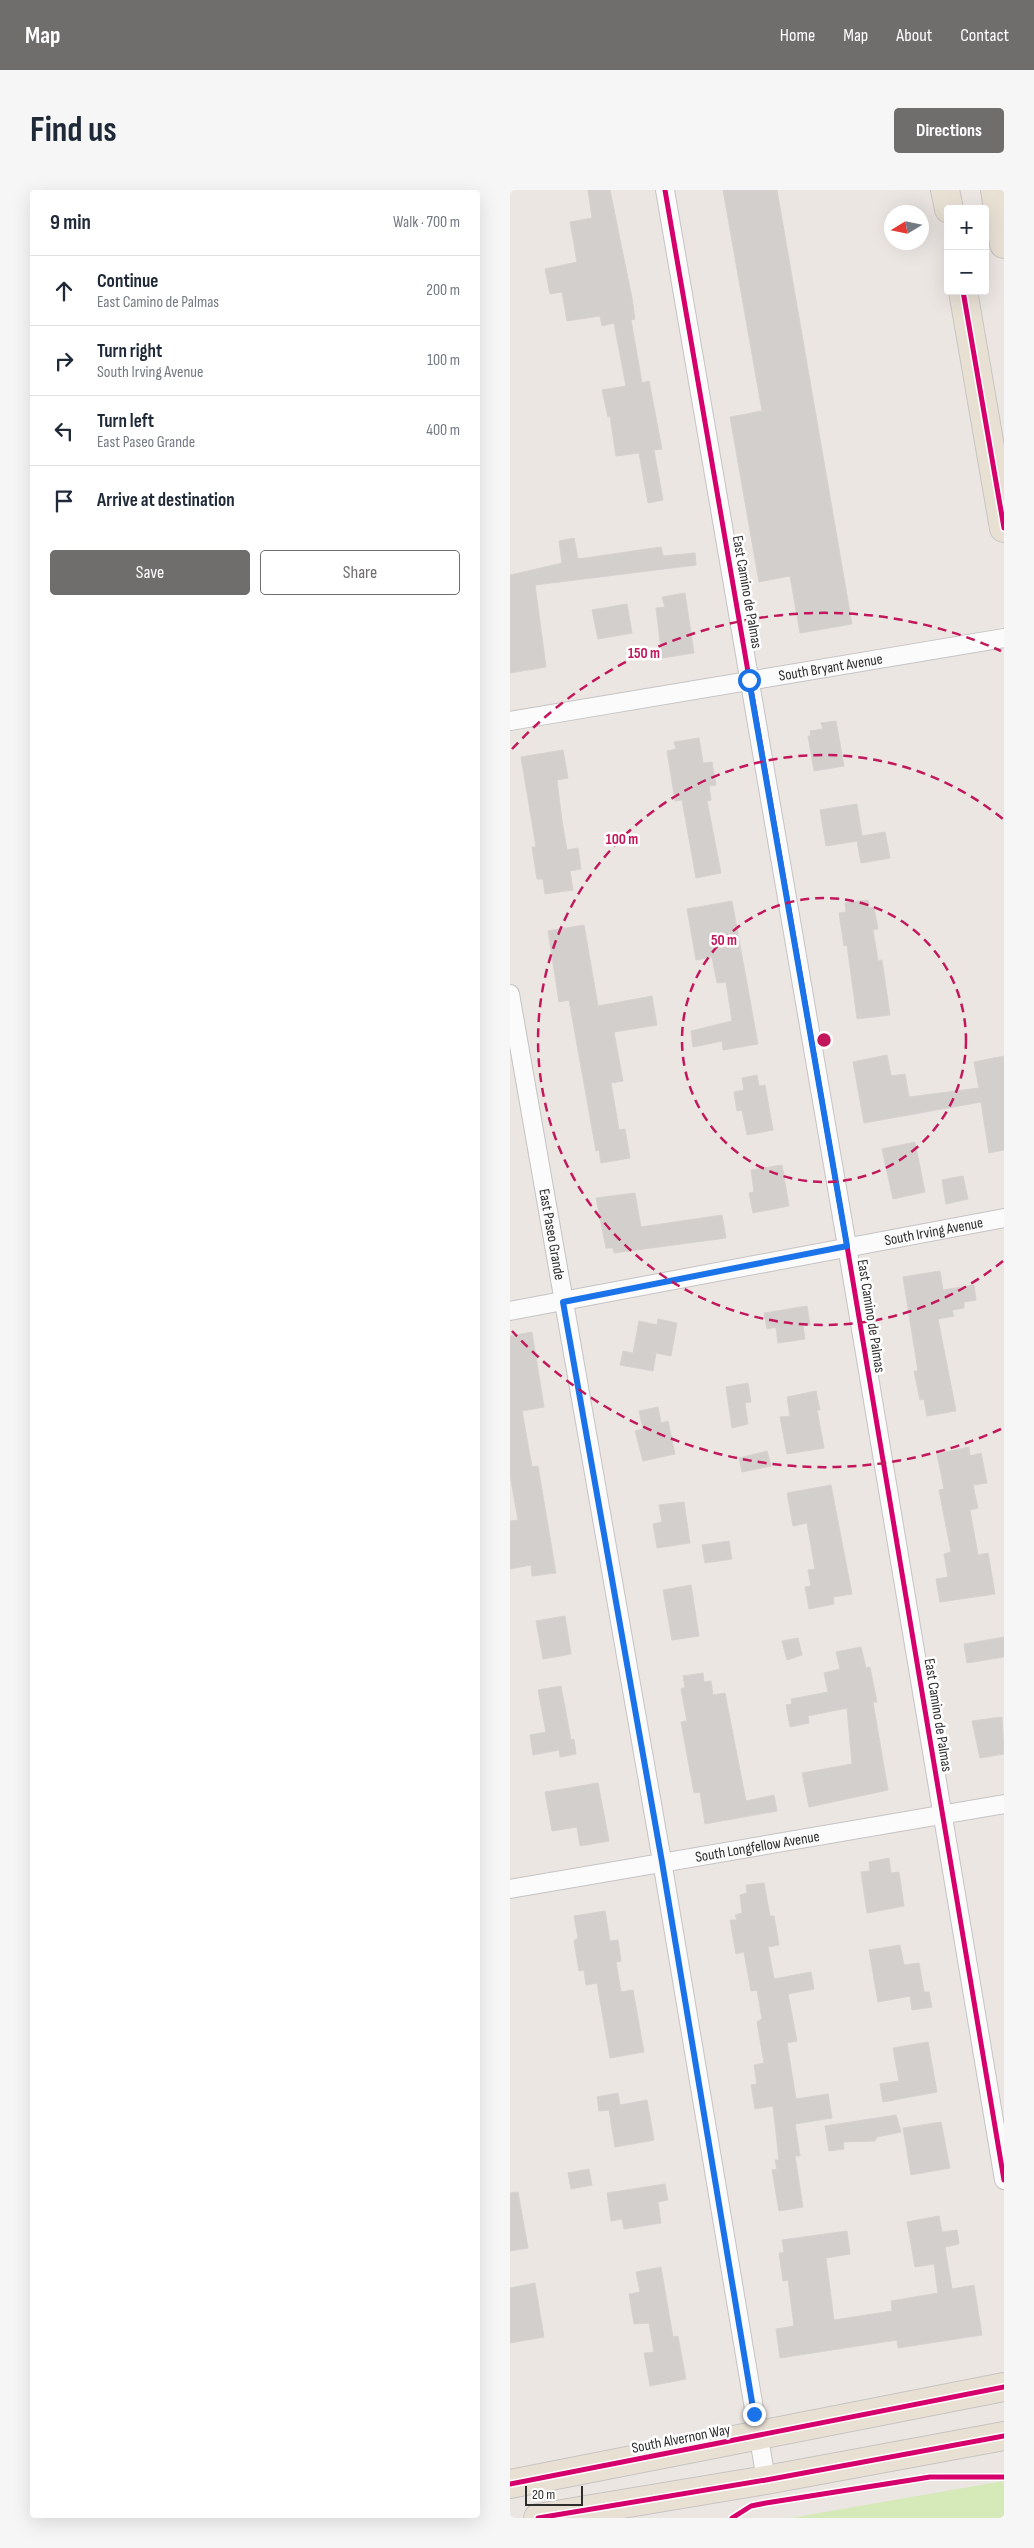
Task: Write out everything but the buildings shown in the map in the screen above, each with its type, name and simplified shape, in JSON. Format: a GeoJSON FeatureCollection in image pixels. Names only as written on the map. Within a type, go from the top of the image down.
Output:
{"type":"FeatureCollection","features":[{"type":"Feature","properties":{"kind":"main road"},"geometry":{"type":"LineString","coordinates":[[945,190],[948,205]]}},
{"type":"Feature","properties":{"kind":"main road"},"geometry":{"type":"LineString","coordinates":[[994,190],[1004,244]]}},
{"type":"Feature","properties":{"kind":"main road"},"geometry":{"type":"LineString","coordinates":[[964,295],[1004,528]]}},
{"type":"Feature","properties":{"kind":"main road","name":"South Alvernon Way"},"geometry":{"type":"LineString","coordinates":[[510,2484],[758,2437],[1004,2387]]}},
{"type":"Feature","properties":{"kind":"main road"},"geometry":{"type":"LineString","coordinates":[[538,2518],[766,2480],[1004,2436]]}},
{"type":"Feature","properties":{"kind":"street","name":"East Camino de Palmas"},"geometry":{"type":"LineString","coordinates":[[665,190],[847,1246],[1004,2180]]}},
{"type":"Feature","properties":{"kind":"street","name":"South Bryant Avenue"},"geometry":{"type":"LineString","coordinates":[[510,721],[1004,638]]}},
{"type":"Feature","properties":{"kind":"street","name":"East Paseo Grande"},"geometry":{"type":"LineString","coordinates":[[510,994],[662,1862],[766,2480]]}},
{"type":"Feature","properties":{"kind":"street","name":"South Irving Avenue"},"geometry":{"type":"LineString","coordinates":[[510,1311],[847,1246],[1004,1218]]}},
{"type":"Feature","properties":{"kind":"street","name":"South Longfellow Avenue"},"geometry":{"type":"LineString","coordinates":[[510,1889],[1004,1804]]}},
{"type":"Feature","properties":{"kind":"green space"},"geometry":{"type":"Polygon","coordinates":[[[1004,2481],[1004,2518],[790,2518],[1004,2481]]]}},
{"type":"Feature","properties":{"kind":"cycle path"},"geometry":{"type":"LineString","coordinates":[[665,190],[847,1246],[1004,2180]]}},
{"type":"Feature","properties":{"kind":"cycle path"},"geometry":{"type":"LineString","coordinates":[[964,295],[1004,528]]}},
{"type":"Feature","properties":{"kind":"cycle path"},"geometry":{"type":"LineString","coordinates":[[510,2484],[1004,2387]]}},
{"type":"Feature","properties":{"kind":"cycle path"},"geometry":{"type":"LineString","coordinates":[[538,2518],[766,2480],[1004,2436]]}},
{"type":"Feature","properties":{"kind":"cycle path"},"geometry":{"type":"LineString","coordinates":[[732,2518],[751,2506],[930,2477],[1004,2477]]}},
{"type":"Feature","properties":{"kind":"route"},"geometry":{"type":"LineString","coordinates":[[749,680],[847,1246],[563,1302],[662,1862],[754,2414]]}}]}
